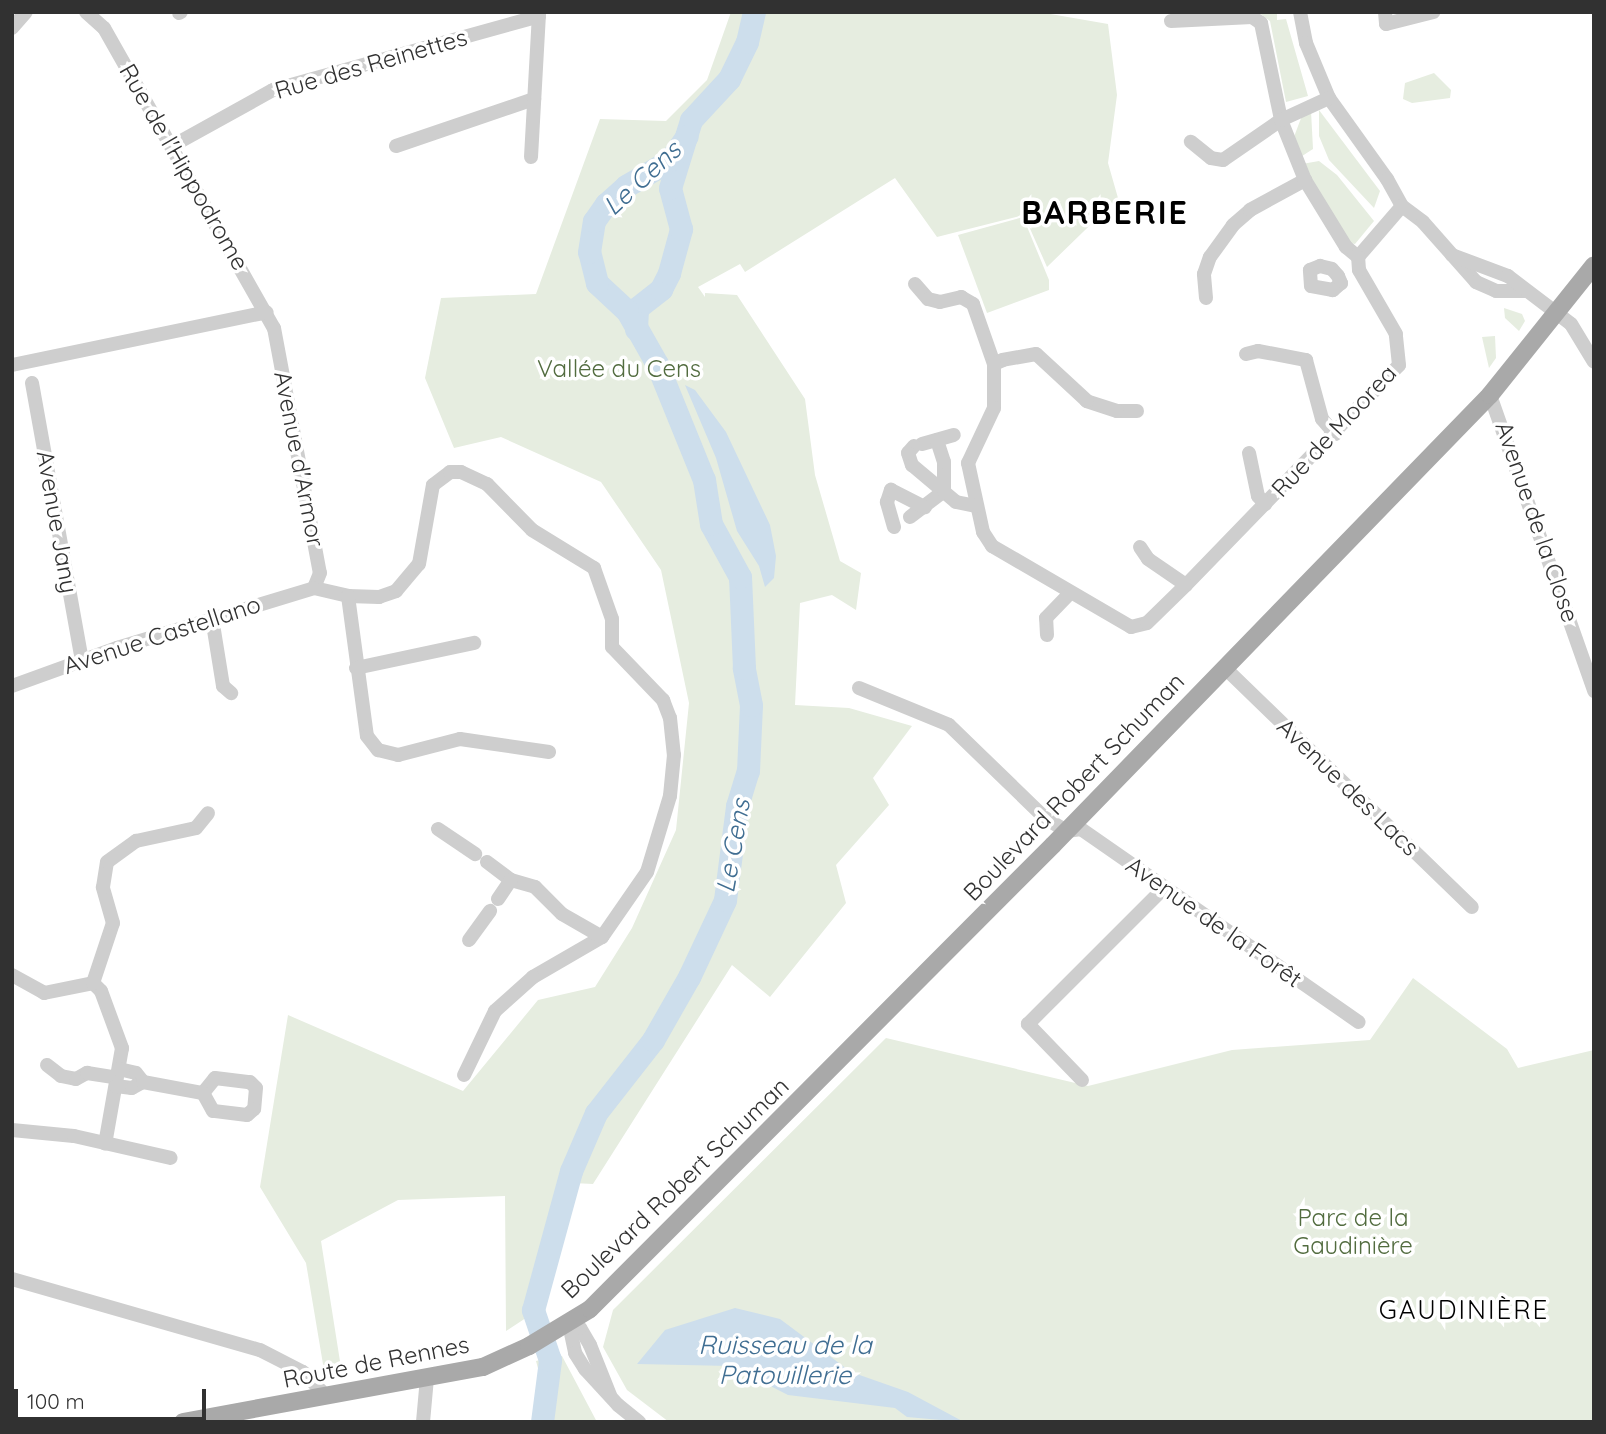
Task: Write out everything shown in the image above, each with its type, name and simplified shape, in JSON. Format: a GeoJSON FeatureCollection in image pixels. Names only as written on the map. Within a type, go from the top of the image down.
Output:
{"type":"FeatureCollection","features":[{"type":"Feature","properties":{"kind":"main road","name":"Boulevard Robert Schuman"},"geometry":{"type":"LineString","coordinates":[[563,1327],[601,1299],[1067,831],[1490,395],[1594,265]]}},
{"type":"Feature","properties":{"kind":"main road","name":"Route de Rennes"},"geometry":{"type":"LineString","coordinates":[[183,1422],[483,1367],[530,1346],[563,1327]]}},
{"type":"Feature","properties":{"kind":"street"},"geometry":{"type":"LineString","coordinates":[[12,28],[26,12]]}},
{"type":"Feature","properties":{"kind":"street","name":"Rue de l'Hippodrome"},"geometry":{"type":"LineString","coordinates":[[86,12],[104,28],[275,328]]}},
{"type":"Feature","properties":{"kind":"street"},"geometry":{"type":"LineString","coordinates":[[1300,12],[1306,43],[1329,98],[1387,179],[1402,206],[1482,286],[1524,291]]}},
{"type":"Feature","properties":{"kind":"street"},"geometry":{"type":"LineString","coordinates":[[1385,12],[1386,24],[1433,12]]}},
{"type":"Feature","properties":{"kind":"street"},"geometry":{"type":"LineString","coordinates":[[531,157],[539,14]]}},
{"type":"Feature","properties":{"kind":"street","name":"Rue des Reinettes"},"geometry":{"type":"LineString","coordinates":[[172,146],[273,90],[539,14]]}},
{"type":"Feature","properties":{"kind":"street","name":"Rue de Moorea"},"geometry":{"type":"LineString","coordinates":[[1069,594],[1107,618],[1137,627],[1186,585],[1335,434],[1394,373],[1400,360],[1396,334],[1359,264],[1304,180],[1281,120],[1261,23],[1252,17],[1171,21]]}},
{"type":"Feature","properties":{"kind":"street"},"geometry":{"type":"LineString","coordinates":[[1191,142],[1211,158],[1223,160],[1281,120],[1329,98]]}},
{"type":"Feature","properties":{"kind":"street"},"geometry":{"type":"LineString","coordinates":[[396,146],[534,99]]}},
{"type":"Feature","properties":{"kind":"street"},"geometry":{"type":"LineString","coordinates":[[1206,298],[1204,274],[1210,257],[1234,225],[1250,210],[1304,180]]}},
{"type":"Feature","properties":{"kind":"street"},"geometry":{"type":"LineString","coordinates":[[1338,276],[1359,264],[1402,206]]}},
{"type":"Feature","properties":{"kind":"street"},"geometry":{"type":"LineString","coordinates":[[1451,255],[1494,269],[1557,314],[1575,328],[1594,362]]}},
{"type":"Feature","properties":{"kind":"street"},"geometry":{"type":"LineString","coordinates":[[915,284],[928,299],[940,302],[961,297],[973,304],[994,364],[994,408],[968,457],[977,506],[992,545],[1069,594],[1046,618],[1047,635]]}},
{"type":"Feature","properties":{"kind":"street"},"geometry":{"type":"LineString","coordinates":[[12,365],[267,312]]}},
{"type":"Feature","properties":{"kind":"street","name":"Avenue d'Armor"},"geometry":{"type":"LineString","coordinates":[[275,328],[320,573],[313,588]]}},
{"type":"Feature","properties":{"kind":"street"},"geometry":{"type":"LineString","coordinates":[[1246,354],[1258,351],[1306,360],[1322,419],[1335,434]]}},
{"type":"Feature","properties":{"kind":"street"},"geometry":{"type":"LineString","coordinates":[[994,364],[1036,354],[1087,401],[1117,411],[1137,411]]}},
{"type":"Feature","properties":{"kind":"street","name":"Avenue Jany"},"geometry":{"type":"LineString","coordinates":[[32,383],[82,660]]}},
{"type":"Feature","properties":{"kind":"street","name":"Avenue de la Close"},"geometry":{"type":"LineString","coordinates":[[1490,395],[1594,691]]}},
{"type":"Feature","properties":{"kind":"street"},"geometry":{"type":"LineString","coordinates":[[954,435],[915,449],[926,477],[962,506],[977,506]]}},
{"type":"Feature","properties":{"kind":"street"},"geometry":{"type":"LineString","coordinates":[[910,517],[944,491],[944,462],[937,440]]}},
{"type":"Feature","properties":{"kind":"street"},"geometry":{"type":"LineString","coordinates":[[1249,453],[1258,496],[1265,504]]}},
{"type":"Feature","properties":{"kind":"street"},"geometry":{"type":"LineString","coordinates":[[313,588],[348,596],[379,597],[411,579],[419,564],[433,485],[450,472],[487,484],[532,530],[594,568],[612,619],[612,647],[663,700],[670,718],[674,755],[670,796],[647,872],[602,937],[527,982],[495,1012],[464,1076]]}},
{"type":"Feature","properties":{"kind":"street"},"geometry":{"type":"LineString","coordinates":[[894,527],[887,502],[891,490],[898,489],[925,507]]}},
{"type":"Feature","properties":{"kind":"street"},"geometry":{"type":"LineString","coordinates":[[1140,547],[1148,559],[1186,585]]}},
{"type":"Feature","properties":{"kind":"street","name":"Avenue Castellano"},"geometry":{"type":"LineString","coordinates":[[12,686],[82,660],[313,588]]}},
{"type":"Feature","properties":{"kind":"street"},"geometry":{"type":"LineString","coordinates":[[348,596],[367,736],[378,750],[398,755],[460,739],[549,752]]}},
{"type":"Feature","properties":{"kind":"street"},"geometry":{"type":"LineString","coordinates":[[212,618],[227,690]]}},
{"type":"Feature","properties":{"kind":"street"},"geometry":{"type":"LineString","coordinates":[[356,668],[474,643]]}},
{"type":"Feature","properties":{"kind":"street","name":"Avenue des Lacs"},"geometry":{"type":"LineString","coordinates":[[1224,667],[1472,907]]}},
{"type":"Feature","properties":{"kind":"street","name":"Avenue de la Forêt"},"geometry":{"type":"LineString","coordinates":[[859,688],[949,725],[1045,818],[1067,831],[1081,829],[1359,1022]]}},
{"type":"Feature","properties":{"kind":"street"},"geometry":{"type":"LineString","coordinates":[[93,984],[113,923],[103,887],[107,862],[136,841],[196,828],[208,813]]}},
{"type":"Feature","properties":{"kind":"street"},"geometry":{"type":"LineString","coordinates":[[438,829],[511,880],[535,887],[562,915],[602,937]]}},
{"type":"Feature","properties":{"kind":"street"},"geometry":{"type":"LineString","coordinates":[[469,940],[511,880]]}},
{"type":"Feature","properties":{"kind":"street"},"geometry":{"type":"LineString","coordinates":[[1082,1080],[1028,1024],[1164,888]]}},
{"type":"Feature","properties":{"kind":"street"},"geometry":{"type":"LineString","coordinates":[[12,975],[44,993],[93,984]]}},
{"type":"Feature","properties":{"kind":"street"},"geometry":{"type":"LineString","coordinates":[[93,984],[101,991],[122,1048],[105,1144]]}},
{"type":"Feature","properties":{"kind":"street"},"geometry":{"type":"LineString","coordinates":[[47,1065],[61,1076],[76,1079],[87,1073],[117,1078],[136,1073],[142,1082],[203,1093]]}},
{"type":"Feature","properties":{"kind":"street"},"geometry":{"type":"LineString","coordinates":[[12,1130],[49,1132],[171,1158]]}},
{"type":"Feature","properties":{"kind":"street"},"geometry":{"type":"LineString","coordinates":[[12,1279],[260,1350],[303,1372],[326,1396]]}},
{"type":"Feature","properties":{"kind":"street"},"geometry":{"type":"LineString","coordinates":[[563,1327],[575,1353],[610,1395],[639,1422]]}},
{"type":"Feature","properties":{"kind":"street"},"geometry":{"type":"LineString","coordinates":[[423,1422],[427,1378]]}},
{"type":"Feature","properties":{"kind":"green space","name":"Vallée du Cens"},"geometry":{"type":"Polygon","coordinates":[[[731,12],[1039,12],[1108,24],[1117,95],[1108,163],[1118,198],[1047,267],[1024,215],[937,237],[895,178],[745,272],[740,264],[698,287],[705,297],[705,293],[737,295],[805,399],[815,475],[840,561],[861,573],[856,610],[832,595],[800,603],[795,705],[849,708],[912,726],[873,778],[889,805],[836,865],[846,903],[770,997],[732,965],[593,1184],[573,1183],[535,1312],[506,1331],[505,1196],[398,1200],[321,1241],[342,1374],[325,1376],[306,1263],[260,1187],[288,1015],[463,1091],[538,1000],[595,987],[632,928],[676,830],[689,703],[661,570],[601,482],[501,437],[454,448],[425,378],[441,298],[536,294],[600,119],[666,121],[707,80],[731,12]]]}},
{"type":"Feature","properties":{"kind":"green space"},"geometry":{"type":"Polygon","coordinates":[[[1258,12],[1277,12],[1277,20],[1286,19],[1308,96],[1286,102],[1270,21],[1258,12]]]}},
{"type":"Feature","properties":{"kind":"green space"},"geometry":{"type":"Polygon","coordinates":[[[1434,73],[1451,90],[1450,98],[1412,103],[1403,99],[1405,83],[1434,73]]]}},
{"type":"Feature","properties":{"kind":"green space"},"geometry":{"type":"Polygon","coordinates":[[[1319,110],[1380,191],[1374,208],[1329,160],[1319,136],[1319,110]]]}},
{"type":"Feature","properties":{"kind":"green space"},"geometry":{"type":"Polygon","coordinates":[[[1311,111],[1313,149],[1299,158],[1292,142],[1303,113],[1311,111]]]}},
{"type":"Feature","properties":{"kind":"green space"},"geometry":{"type":"Polygon","coordinates":[[[1319,161],[1337,175],[1374,221],[1355,244],[1350,243],[1302,164],[1319,161]]]}},
{"type":"Feature","properties":{"kind":"green space"},"geometry":{"type":"Polygon","coordinates":[[[1023,217],[1049,280],[1049,290],[987,313],[958,235],[1023,217]]]}},
{"type":"Feature","properties":{"kind":"green space"},"geometry":{"type":"Polygon","coordinates":[[[1504,308],[1522,314],[1525,321],[1519,331],[1505,318],[1504,308]]]}},
{"type":"Feature","properties":{"kind":"green space"},"geometry":{"type":"Polygon","coordinates":[[[1495,336],[1496,358],[1489,368],[1482,337],[1495,336]]]}},
{"type":"Feature","properties":{"kind":"green space","name":"Parc de la Gaudinière"},"geometry":{"type":"Polygon","coordinates":[[[1413,978],[1507,1049],[1518,1068],[1594,1050],[1594,1422],[669,1422],[627,1390],[603,1347],[613,1310],[886,1038],[1088,1086],[1232,1050],[1370,1040],[1413,978]]]}},
{"type":"Feature","properties":{"kind":"green space"},"geometry":{"type":"Polygon","coordinates":[[[562,1356],[597,1422],[535,1422],[544,1391],[536,1361],[562,1356]]]}},
{"type":"Feature","properties":{"kind":"water"},"geometry":{"type":"Polygon","coordinates":[[[685,385],[695,390],[726,432],[770,525],[776,556],[774,578],[765,587],[759,566],[737,531],[716,458],[685,385]]]}},
{"type":"Feature","properties":{"kind":"water","name":"Ruisseau de la Patouillerie"},"geometry":{"type":"Polygon","coordinates":[[[735,1308],[780,1319],[851,1372],[908,1392],[964,1422],[907,1417],[895,1408],[788,1395],[731,1366],[637,1364],[665,1330],[735,1308]]]}},
{"type":"Feature","properties":{"kind":"waterway","name":"Le Cens"},"geometry":{"type":"LineString","coordinates":[[636,329],[637,308],[661,289],[669,273],[681,229],[670,188],[691,120],[729,79],[747,42],[754,12]]}},
{"type":"Feature","properties":{"kind":"waterway","name":"Le Cens"},"geometry":{"type":"LineString","coordinates":[[542,1422],[550,1360],[533,1310],[571,1171],[596,1113],[653,1040],[689,977],[725,900],[737,806],[748,771],[751,705],[744,668],[740,577],[711,524],[704,480],[657,364],[627,311],[597,283],[589,252],[594,221],[606,204],[626,186],[670,160],[687,136]]}},
{"type":"Feature","properties":{"kind":"waterway","name":"Ruisseau de la Patouillerie"},"geometry":{"type":"LineString","coordinates":[[550,1360],[557,1372]]}},
{"type":"Feature","properties":{"kind":"district","name":"BARBERIE"},"geometry":{"type":"Point","coordinates":[1105,212]}},
{"type":"Feature","properties":{"kind":"district","name":"GAUDINIÈRE"},"geometry":{"type":"Point","coordinates":[1464,1310]}}]}
